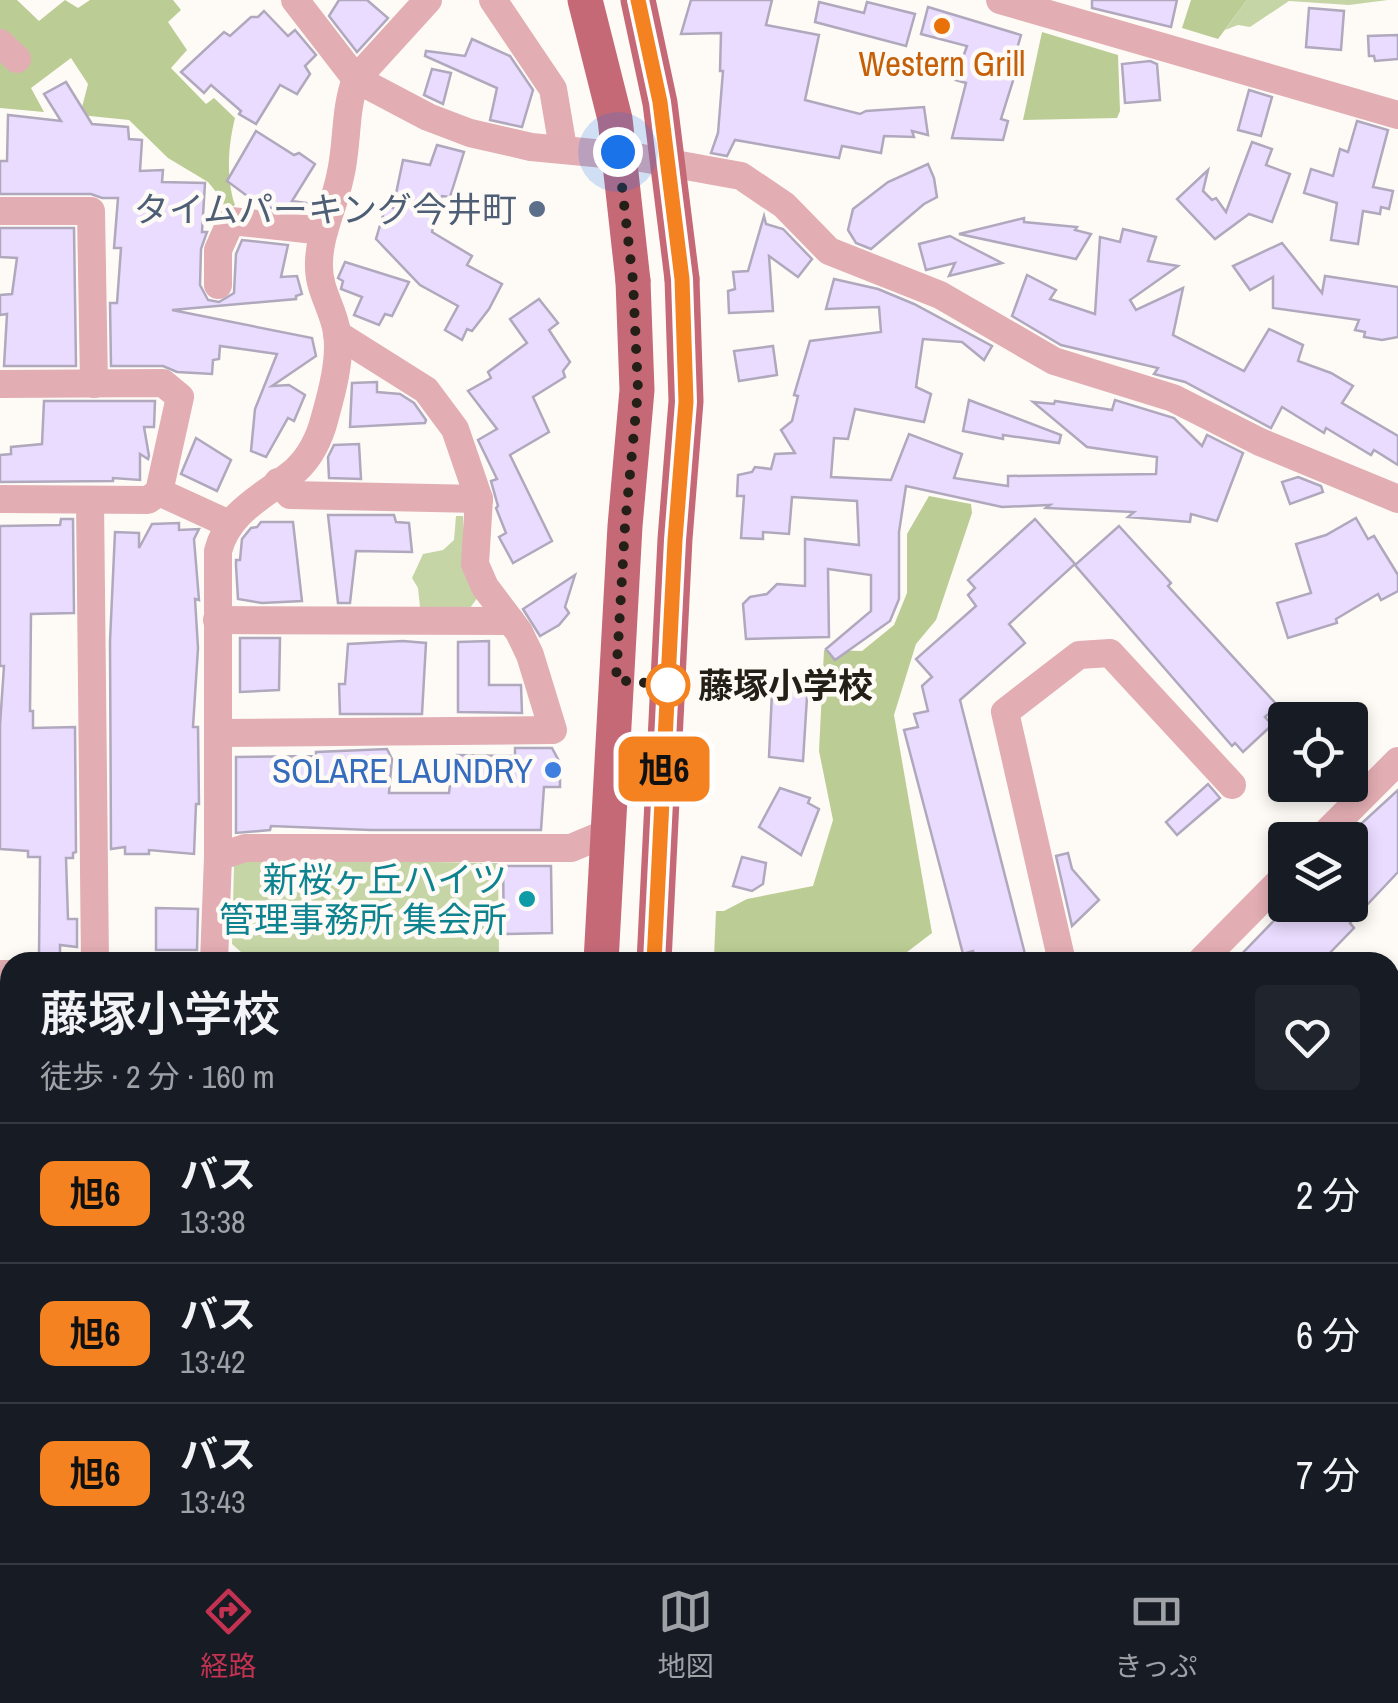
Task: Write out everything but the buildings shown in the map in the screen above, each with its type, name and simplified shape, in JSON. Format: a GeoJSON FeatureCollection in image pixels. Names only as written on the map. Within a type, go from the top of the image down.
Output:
{"type":"FeatureCollection","features":[{"type":"Feature","properties":{"kind":"main road"},"geometry":{"type":"LineString","coordinates":[[585,0],[615,119],[633,281],[638,390],[625,526],[602,952]]}},
{"type":"Feature","properties":{"kind":"main road"},"geometry":{"type":"LineString","coordinates":[[638,0],[660,102],[682,279],[686,402],[675,540],[654,952]]}},
{"type":"Feature","properties":{"kind":"street"},"geometry":{"type":"LineString","coordinates":[[295,0],[356,78],[428,117],[470,133],[532,147],[564,148],[741,176],[784,205],[829,251],[940,295],[1054,360],[1174,398],[1260,442],[1398,498]]}},
{"type":"Feature","properties":{"kind":"street"},"geometry":{"type":"LineString","coordinates":[[214,952],[218,551],[229,524],[242,509],[304,461],[318,436],[333,387],[337,334],[318,268],[324,231],[341,176],[351,92],[356,78],[428,0]]}},
{"type":"Feature","properties":{"kind":"street"},"geometry":{"type":"LineString","coordinates":[[493,0],[553,89],[564,148]]}},
{"type":"Feature","properties":{"kind":"street"},"geometry":{"type":"LineString","coordinates":[[1000,0],[1038,6],[1398,114]]}},
{"type":"Feature","properties":{"kind":"street"},"geometry":{"type":"LineString","coordinates":[[0,210],[90,211],[94,384]]}},
{"type":"Feature","properties":{"kind":"street"},"geometry":{"type":"LineString","coordinates":[[218,285],[218,250],[232,221],[324,231]]}},
{"type":"Feature","properties":{"kind":"street"},"geometry":{"type":"LineString","coordinates":[[218,733],[553,730],[530,655],[484,587],[475,564],[479,500],[455,429],[426,390],[337,334]]}},
{"type":"Feature","properties":{"kind":"street"},"geometry":{"type":"LineString","coordinates":[[0,384],[164,383],[180,397],[160,492],[148,500],[0,499]]}},
{"type":"Feature","properties":{"kind":"street"},"geometry":{"type":"LineString","coordinates":[[278,482],[290,495],[479,500]]}},
{"type":"Feature","properties":{"kind":"street"},"geometry":{"type":"LineString","coordinates":[[160,492],[229,524]]}},
{"type":"Feature","properties":{"kind":"street"},"geometry":{"type":"LineString","coordinates":[[90,500],[94,952]]}},
{"type":"Feature","properties":{"kind":"street"},"geometry":{"type":"LineString","coordinates":[[217,620],[510,621]]}},
{"type":"Feature","properties":{"kind":"street"},"geometry":{"type":"LineString","coordinates":[[1060,952],[1005,712],[1079,655],[1110,653],[1232,785]]}},
{"type":"Feature","properties":{"kind":"street"},"geometry":{"type":"LineString","coordinates":[[1337,822],[1398,760]]}},
{"type":"Feature","properties":{"kind":"street"},"geometry":{"type":"LineString","coordinates":[[218,857],[245,848],[571,848],[608,833]]}},
{"type":"Feature","properties":{"kind":"street"},"geometry":{"type":"LineString","coordinates":[[1210,952],[1268,893]]}},
{"type":"Feature","properties":{"kind":"green space"},"geometry":{"type":"Polygon","coordinates":[[[0,0],[17,0],[39,21],[65,0],[78,8],[90,0],[173,0],[181,10],[168,22],[187,50],[171,68],[206,104],[214,98],[235,118],[229,162],[235,205],[224,212],[208,182],[168,158],[129,120],[80,115],[88,84],[71,58],[31,88],[44,112],[0,108],[0,0]]]}},
{"type":"Feature","properties":{"kind":"green space"},"geometry":{"type":"Polygon","coordinates":[[[1191,0],[1247,0],[1218,39],[1182,28],[1191,0]]]}},
{"type":"Feature","properties":{"kind":"green space"},"geometry":{"type":"Polygon","coordinates":[[[1247,0],[1388,0],[1349,5],[1289,1],[1250,27],[1238,25],[1225,30],[1247,0]]]}},
{"type":"Feature","properties":{"kind":"green space"},"geometry":{"type":"Polygon","coordinates":[[[1042,32],[1118,55],[1117,118],[1023,120],[1042,32]]]}},
{"type":"Feature","properties":{"kind":"green space"},"geometry":{"type":"Polygon","coordinates":[[[929,496],[971,504],[972,513],[936,620],[916,644],[894,715],[932,933],[907,952],[714,952],[716,911],[747,899],[813,886],[833,820],[819,751],[824,650],[862,651],[894,625],[907,593],[907,534],[929,496]]]}},
{"type":"Feature","properties":{"kind":"green space"},"geometry":{"type":"Polygon","coordinates":[[[456,516],[463,516],[464,569],[478,597],[470,608],[420,607],[418,588],[412,578],[423,554],[443,550],[454,540],[456,516]]]}},
{"type":"Feature","properties":{"kind":"green space"},"geometry":{"type":"Polygon","coordinates":[[[245,859],[498,863],[499,952],[241,952],[232,944],[234,866],[245,859]]]}},
{"type":"Feature","properties":{"kind":"bus line","name":"旭6"},"geometry":{"type":"LineString","coordinates":[[638,0],[660,102],[682,279],[686,402],[675,540],[654,952]]}},
{"type":"Feature","properties":{"kind":"place","name":"Western Grill"},"geometry":{"type":"Point","coordinates":[942,26]}},
{"type":"Feature","properties":{"kind":"place","name":"タイムパーキング今井町"},"geometry":{"type":"Point","coordinates":[537,209]}},
{"type":"Feature","properties":{"kind":"place","name":"藤塚小学校"},"geometry":{"type":"Point","coordinates":[668,685]}},
{"type":"Feature","properties":{"kind":"place","name":"SOLARE LAUNDRY"},"geometry":{"type":"Point","coordinates":[553,770]}},
{"type":"Feature","properties":{"kind":"place","name":"新桜ヶ丘ハイツ 管理事務所 集会所"},"geometry":{"type":"Point","coordinates":[527,899]}},
{"type":"Feature","properties":{"kind":"route"},"geometry":{"type":"LineString","coordinates":[[618,152],[633,281],[638,390],[616,680],[668,685]]}}]}
